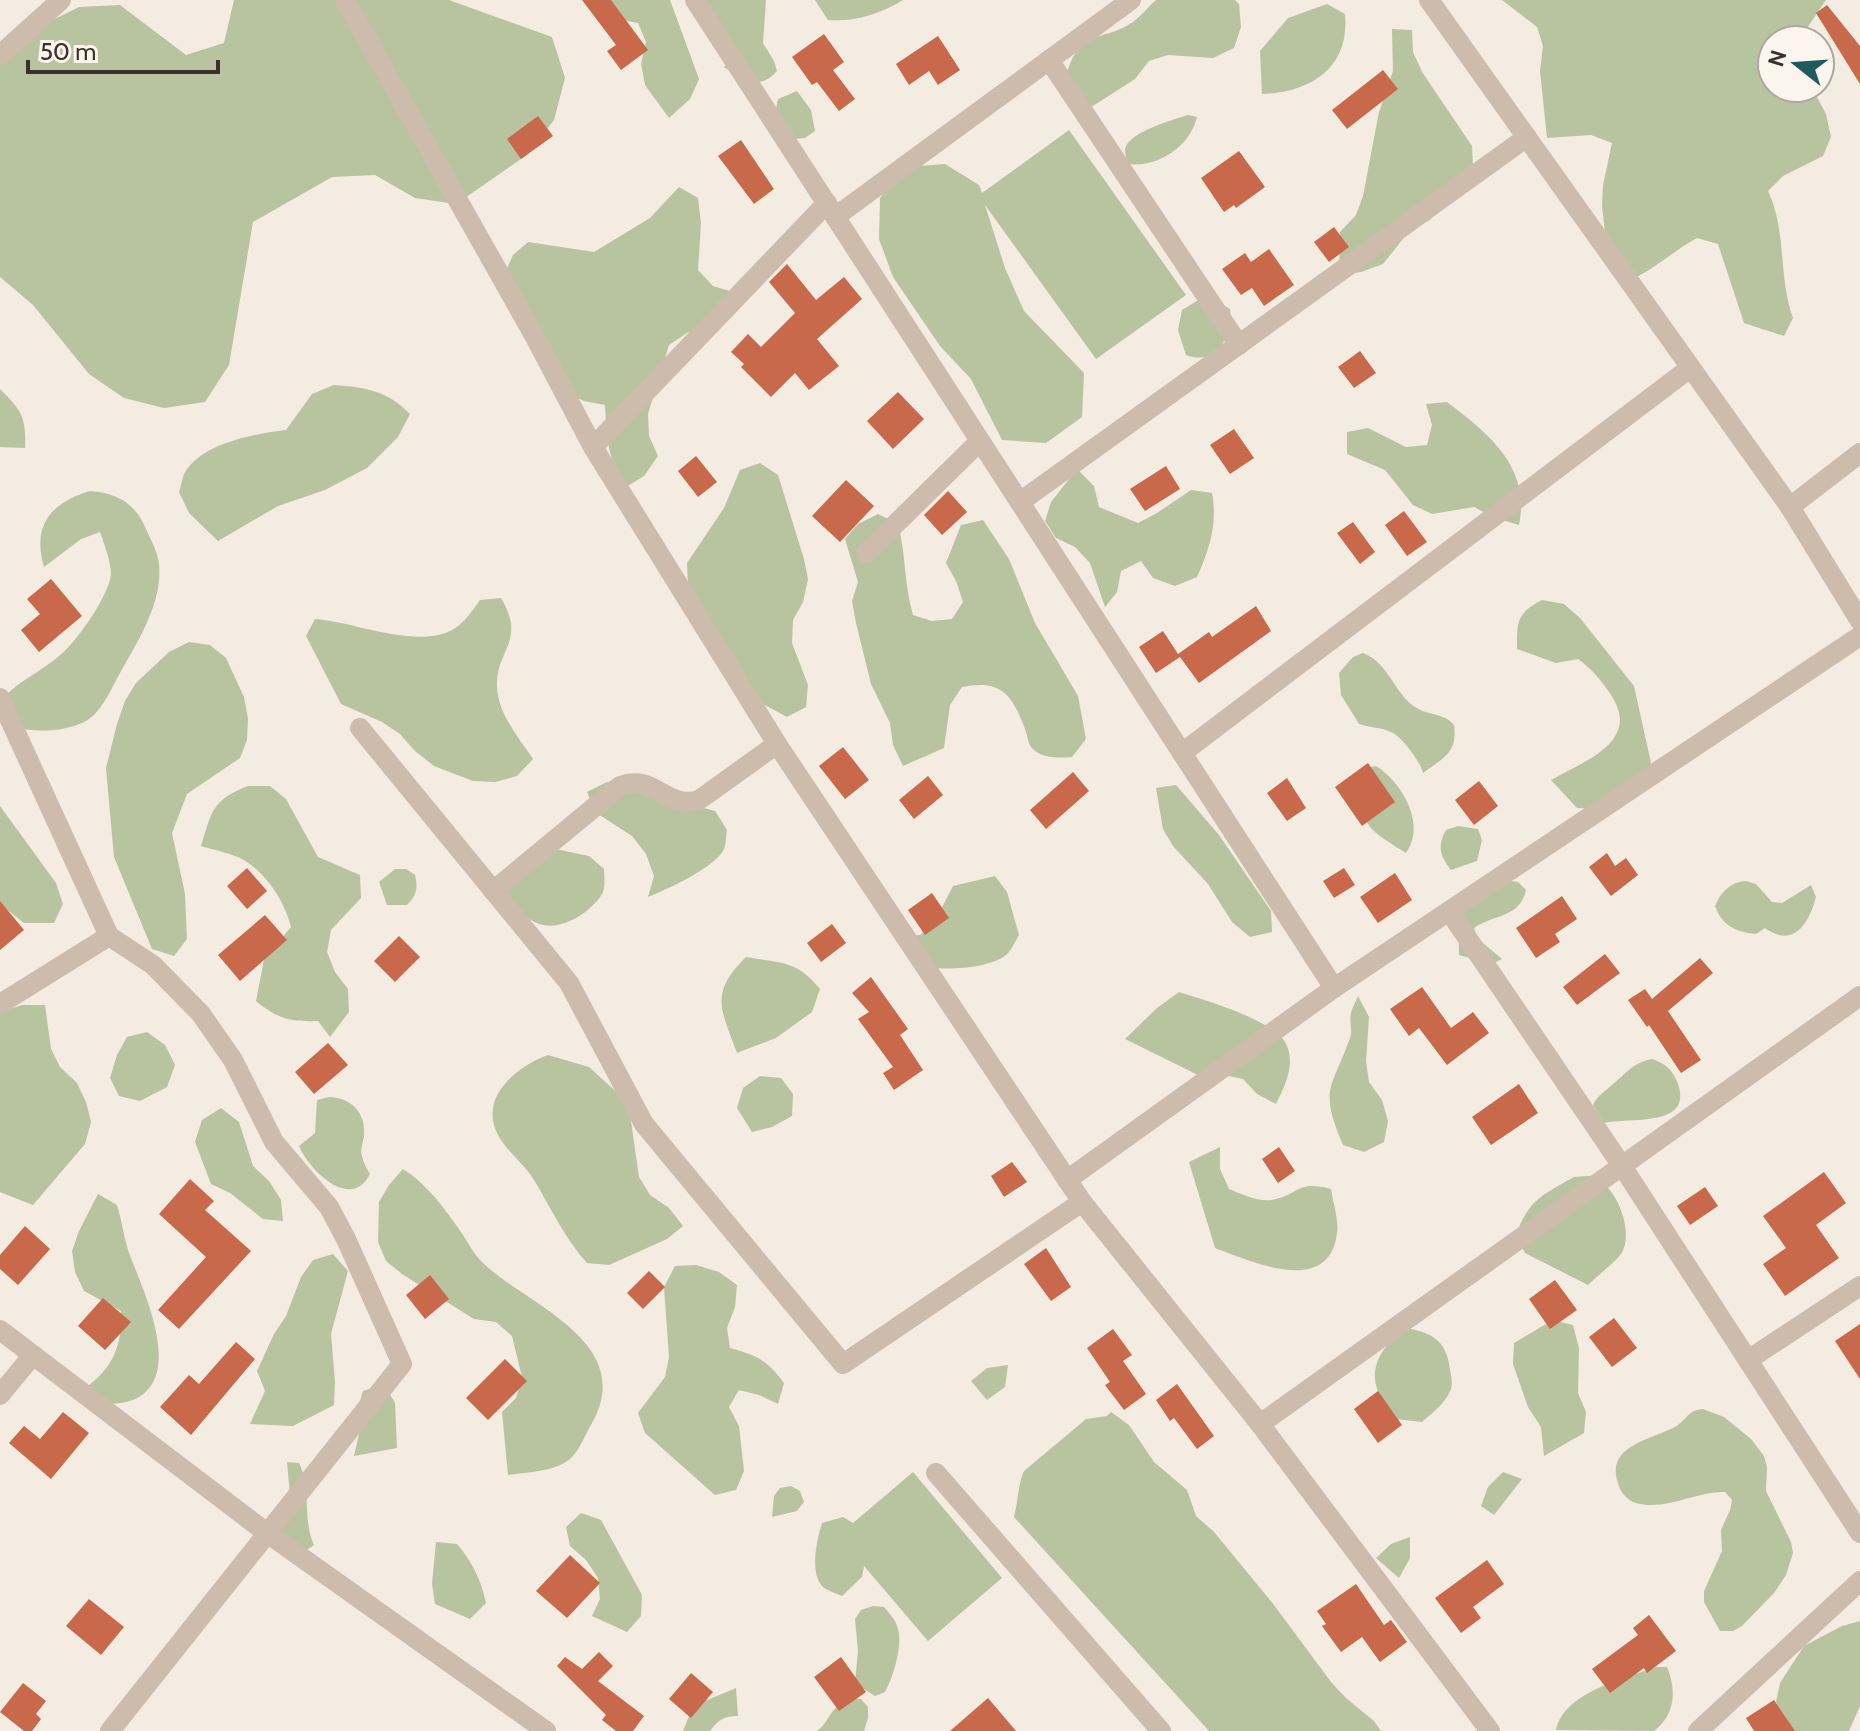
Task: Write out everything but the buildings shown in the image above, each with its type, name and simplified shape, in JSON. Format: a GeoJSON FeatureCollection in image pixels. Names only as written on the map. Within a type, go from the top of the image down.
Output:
{"type":"FeatureCollection","features":[{"type":"Feature","properties":{"kind":"street"},"geometry":{"type":"LineString","coordinates":[[0,55],[61,0]]}},
{"type":"Feature","properties":{"kind":"street"},"geometry":{"type":"LineString","coordinates":[[345,0],[535,337],[593,447],[777,744],[1082,1202],[1260,1424],[1490,1731]]}},
{"type":"Feature","properties":{"kind":"street"},"geometry":{"type":"LineString","coordinates":[[695,0],[1334,988]]}},
{"type":"Feature","properties":{"kind":"street"},"geometry":{"type":"LineString","coordinates":[[593,447],[831,210],[1131,0]]}},
{"type":"Feature","properties":{"kind":"street"},"geometry":{"type":"LineString","coordinates":[[1429,0],[1790,507],[1860,621]]}},
{"type":"Feature","properties":{"kind":"street"},"geometry":{"type":"LineString","coordinates":[[1049,60],[1239,345]]}},
{"type":"Feature","properties":{"kind":"street"},"geometry":{"type":"LineString","coordinates":[[1020,502],[1527,137]]}},
{"type":"Feature","properties":{"kind":"street"},"geometry":{"type":"LineString","coordinates":[[1182,753],[1690,368]]}},
{"type":"Feature","properties":{"kind":"street"},"geometry":{"type":"LineString","coordinates":[[866,553],[980,441]]}},
{"type":"Feature","properties":{"kind":"street"},"geometry":{"type":"LineString","coordinates":[[1790,507],[1860,453]]}},
{"type":"Feature","properties":{"kind":"street"},"geometry":{"type":"LineString","coordinates":[[1067,1180],[1334,988],[1860,636]]}},
{"type":"Feature","properties":{"kind":"street"},"geometry":{"type":"LineString","coordinates":[[0,698],[109,936],[153,965],[201,1014],[233,1060],[274,1142],[329,1207],[402,1364],[110,1731]]}},
{"type":"Feature","properties":{"kind":"street"},"geometry":{"type":"LineString","coordinates":[[360,728],[569,983],[644,1124],[843,1364],[1082,1202]]}},
{"type":"Feature","properties":{"kind":"street"},"geometry":{"type":"LineString","coordinates":[[493,891],[620,786],[632,781],[642,782],[688,803],[699,800],[777,744]]}},
{"type":"Feature","properties":{"kind":"street"},"geometry":{"type":"LineString","coordinates":[[1449,911],[1622,1166],[1860,1533]]}},
{"type":"Feature","properties":{"kind":"street"},"geometry":{"type":"LineString","coordinates":[[0,1004],[109,936]]}},
{"type":"Feature","properties":{"kind":"street"},"geometry":{"type":"LineString","coordinates":[[1260,1424],[1860,996]]}},
{"type":"Feature","properties":{"kind":"street"},"geometry":{"type":"LineString","coordinates":[[1748,1360],[1860,1286]]}},
{"type":"Feature","properties":{"kind":"street"},"geometry":{"type":"LineString","coordinates":[[0,1330],[267,1533],[543,1730]]}},
{"type":"Feature","properties":{"kind":"street"},"geometry":{"type":"LineString","coordinates":[[0,1395],[33,1355]]}},
{"type":"Feature","properties":{"kind":"street"},"geometry":{"type":"LineString","coordinates":[[936,1473],[1161,1731]]}},
{"type":"Feature","properties":{"kind":"street"},"geometry":{"type":"LineString","coordinates":[[1698,1731],[1860,1581]]}},
{"type":"Feature","properties":{"kind":"green space"},"geometry":{"type":"Polygon","coordinates":[[[234,0],[449,0],[552,37],[565,78],[554,120],[527,155],[456,204],[415,198],[375,175],[332,177],[253,222],[229,365],[205,402],[164,408],[124,398],[89,374],[33,305],[0,277],[0,46],[79,7],[120,5],[186,55],[224,43],[234,0]]]}},
{"type":"Feature","properties":{"kind":"green space"},"geometry":{"type":"Polygon","coordinates":[[[609,0],[670,0],[699,79],[690,99],[669,118],[645,85],[641,64],[646,42],[638,23],[617,19],[609,0]]]}},
{"type":"Feature","properties":{"kind":"green space"},"geometry":{"type":"Polygon","coordinates":[[[701,0],[766,0],[763,43],[777,71],[764,81],[757,82],[744,79],[724,67],[732,59],[701,0]]]}},
{"type":"Feature","properties":{"kind":"green space"},"geometry":{"type":"Polygon","coordinates":[[[815,0],[903,0],[867,16],[828,20],[815,0]]]}},
{"type":"Feature","properties":{"kind":"green space"},"geometry":{"type":"Polygon","coordinates":[[[1156,0],[1235,0],[1239,4],[1241,27],[1234,48],[1213,58],[1168,55],[1149,61],[1135,79],[1085,111],[1067,73],[1073,58],[1086,42],[1133,22],[1156,0]]]}},
{"type":"Feature","properties":{"kind":"green space"},"geometry":{"type":"Polygon","coordinates":[[[1502,0],[1826,0],[1810,24],[1756,24],[1756,104],[1821,104],[1831,137],[1823,156],[1783,176],[1768,191],[1778,222],[1785,286],[1793,318],[1784,336],[1744,323],[1718,244],[1697,238],[1643,274],[1623,283],[1609,268],[1602,206],[1612,143],[1591,135],[1547,138],[1540,71],[1543,46],[1537,27],[1502,0]]]}},
{"type":"Feature","properties":{"kind":"green space"},"geometry":{"type":"Polygon","coordinates":[[[1327,4],[1345,14],[1345,33],[1334,62],[1312,82],[1262,94],[1260,51],[1288,18],[1327,4]]]}},
{"type":"Feature","properties":{"kind":"green space"},"geometry":{"type":"Polygon","coordinates":[[[1392,29],[1412,30],[1413,52],[1422,72],[1472,146],[1473,168],[1430,220],[1410,230],[1383,264],[1361,272],[1339,275],[1340,232],[1356,215],[1363,196],[1379,112],[1393,71],[1392,29]]]}},
{"type":"Feature","properties":{"kind":"green space"},"geometry":{"type":"Polygon","coordinates":[[[797,91],[811,110],[815,131],[805,138],[794,139],[776,109],[778,99],[797,91]]]}},
{"type":"Feature","properties":{"kind":"green space"},"geometry":{"type":"Polygon","coordinates":[[[1188,115],[1197,117],[1180,146],[1150,163],[1128,164],[1125,150],[1134,138],[1188,115]]]}},
{"type":"Feature","properties":{"kind":"green space"},"geometry":{"type":"Polygon","coordinates":[[[1069,130],[1186,295],[1096,359],[985,205],[1005,268],[1024,311],[1084,373],[1082,417],[1046,443],[1002,440],[971,379],[940,346],[893,277],[879,239],[880,198],[905,167],[945,164],[979,185],[982,193],[1069,130]]]}},
{"type":"Feature","properties":{"kind":"green space"},"geometry":{"type":"Polygon","coordinates":[[[679,187],[698,198],[701,223],[698,270],[713,286],[733,292],[728,315],[687,333],[669,345],[648,414],[649,436],[658,456],[644,476],[626,487],[609,448],[605,405],[584,401],[565,392],[504,275],[513,255],[528,242],[594,252],[650,218],[679,187]]]}},
{"type":"Feature","properties":{"kind":"green space"},"geometry":{"type":"Polygon","coordinates":[[[1200,299],[1220,303],[1230,309],[1230,319],[1225,338],[1214,353],[1196,358],[1186,355],[1178,330],[1182,310],[1200,299]]]}},
{"type":"Feature","properties":{"kind":"green space"},"geometry":{"type":"Polygon","coordinates":[[[334,385],[375,392],[402,406],[410,414],[398,437],[367,468],[325,490],[278,506],[218,541],[189,513],[179,492],[184,474],[192,463],[229,442],[286,430],[312,394],[334,385]]]}},
{"type":"Feature","properties":{"kind":"green space"},"geometry":{"type":"Polygon","coordinates":[[[0,389],[21,415],[25,448],[0,447],[0,389]]]}},
{"type":"Feature","properties":{"kind":"green space"},"geometry":{"type":"Polygon","coordinates":[[[1447,402],[1491,440],[1513,469],[1521,504],[1519,525],[1495,518],[1474,507],[1432,514],[1413,505],[1385,470],[1347,454],[1347,432],[1368,428],[1406,447],[1427,445],[1432,425],[1426,404],[1447,402]]]}},
{"type":"Feature","properties":{"kind":"green space"},"geometry":{"type":"Polygon","coordinates":[[[760,463],[778,475],[808,579],[803,602],[793,620],[792,643],[808,685],[806,707],[787,717],[750,697],[688,585],[687,563],[724,508],[740,470],[760,463]]]}},
{"type":"Feature","properties":{"kind":"green space"},"geometry":{"type":"Polygon","coordinates":[[[1077,469],[1094,486],[1099,507],[1138,523],[1191,490],[1212,493],[1214,515],[1211,536],[1197,577],[1175,586],[1153,578],[1141,561],[1121,571],[1117,592],[1105,607],[1090,563],[1075,547],[1056,538],[1045,521],[1051,502],[1077,469]]]}},
{"type":"Feature","properties":{"kind":"green space"},"geometry":{"type":"Polygon","coordinates":[[[90,491],[117,497],[131,506],[142,520],[159,564],[157,593],[148,621],[96,713],[84,722],[69,727],[23,729],[7,694],[65,650],[90,618],[109,583],[110,564],[100,532],[81,539],[44,567],[40,540],[48,518],[64,502],[90,491]]]}},
{"type":"Feature","properties":{"kind":"green space"},"geometry":{"type":"Polygon","coordinates":[[[878,514],[898,524],[913,615],[932,621],[952,619],[963,602],[946,563],[961,525],[983,520],[1009,559],[1035,623],[1078,696],[1086,739],[1072,757],[1050,757],[1035,751],[1010,698],[996,688],[975,685],[962,687],[950,705],[944,748],[903,766],[893,745],[890,723],[871,684],[852,601],[858,582],[845,539],[858,524],[878,514]]]}},
{"type":"Feature","properties":{"kind":"green space"},"geometry":{"type":"Polygon","coordinates":[[[501,598],[508,613],[511,636],[500,664],[498,697],[510,725],[533,759],[517,776],[495,782],[473,781],[434,766],[400,734],[382,722],[341,704],[306,636],[315,619],[402,635],[435,635],[459,625],[480,600],[501,598]]]}},
{"type":"Feature","properties":{"kind":"green space"},"geometry":{"type":"Polygon","coordinates":[[[1542,600],[1564,604],[1580,618],[1634,686],[1653,772],[1601,809],[1577,808],[1551,780],[1605,748],[1614,738],[1619,725],[1619,711],[1600,680],[1578,659],[1556,663],[1517,649],[1520,619],[1542,600]]]}},
{"type":"Feature","properties":{"kind":"green space"},"geometry":{"type":"Polygon","coordinates":[[[189,642],[210,645],[226,658],[244,697],[248,719],[247,740],[240,758],[187,794],[172,833],[185,894],[187,939],[174,956],[152,949],[114,857],[106,768],[125,701],[136,683],[169,652],[189,642]]]}},
{"type":"Feature","properties":{"kind":"green space"},"geometry":{"type":"Polygon","coordinates":[[[1363,653],[1386,671],[1401,694],[1415,707],[1445,718],[1454,725],[1454,742],[1448,754],[1423,773],[1415,756],[1395,734],[1359,724],[1341,695],[1339,673],[1353,657],[1363,653]]]}},
{"type":"Feature","properties":{"kind":"green space"},"geometry":{"type":"Polygon","coordinates":[[[1376,766],[1395,782],[1409,805],[1414,830],[1406,853],[1378,834],[1366,820],[1365,768],[1376,766]]]}},
{"type":"Feature","properties":{"kind":"green space"},"geometry":{"type":"Polygon","coordinates":[[[607,782],[715,811],[727,830],[724,849],[701,870],[648,897],[654,876],[646,854],[632,836],[595,812],[587,792],[607,782]]]}},
{"type":"Feature","properties":{"kind":"green space"},"geometry":{"type":"Polygon","coordinates":[[[1176,785],[1219,835],[1271,911],[1272,932],[1250,937],[1232,922],[1208,884],[1173,846],[1163,829],[1156,788],[1176,785]]]}},
{"type":"Feature","properties":{"kind":"green space"},"geometry":{"type":"Polygon","coordinates":[[[248,786],[270,786],[286,799],[318,857],[360,875],[361,898],[331,930],[327,952],[335,972],[348,989],[349,1012],[330,1037],[318,1021],[285,1018],[256,1001],[264,960],[291,927],[288,918],[274,889],[252,866],[234,855],[201,846],[215,808],[227,796],[248,786]]]}},
{"type":"Feature","properties":{"kind":"green space"},"geometry":{"type":"Polygon","coordinates":[[[0,806],[56,883],[63,904],[54,923],[24,923],[0,904],[0,806]]]}},
{"type":"Feature","properties":{"kind":"green space"},"geometry":{"type":"Polygon","coordinates":[[[1458,826],[1478,829],[1482,840],[1477,861],[1451,870],[1442,855],[1441,841],[1446,830],[1458,826]]]}},
{"type":"Feature","properties":{"kind":"green space"},"geometry":{"type":"Polygon","coordinates":[[[546,847],[589,856],[604,869],[604,888],[596,902],[580,916],[550,926],[527,917],[501,886],[546,847]]]}},
{"type":"Feature","properties":{"kind":"green space"},"geometry":{"type":"Polygon","coordinates":[[[395,869],[406,869],[415,875],[416,891],[407,905],[387,905],[379,882],[395,869]]]}},
{"type":"Feature","properties":{"kind":"green space"},"geometry":{"type":"Polygon","coordinates":[[[995,876],[1007,892],[1019,935],[1009,952],[1002,958],[980,965],[921,967],[899,936],[920,935],[935,921],[953,886],[995,876]]]}},
{"type":"Feature","properties":{"kind":"green space"},"geometry":{"type":"Polygon","coordinates":[[[1497,879],[1518,882],[1526,890],[1523,899],[1512,911],[1474,928],[1477,938],[1502,959],[1492,964],[1459,955],[1459,922],[1468,900],[1497,879]]]}},
{"type":"Feature","properties":{"kind":"green space"},"geometry":{"type":"Polygon","coordinates":[[[1746,881],[1756,884],[1772,902],[1782,903],[1811,885],[1816,897],[1804,924],[1799,930],[1784,936],[1765,928],[1756,934],[1731,927],[1715,906],[1727,889],[1735,883],[1746,881]]]}},
{"type":"Feature","properties":{"kind":"green space"},"geometry":{"type":"Polygon","coordinates":[[[746,957],[795,968],[820,989],[812,1012],[776,1038],[737,1053],[726,1025],[722,1002],[727,981],[746,957]]]}},
{"type":"Feature","properties":{"kind":"green space"},"geometry":{"type":"Polygon","coordinates":[[[1179,992],[1238,1012],[1279,1035],[1289,1052],[1290,1067],[1276,1104],[1257,1094],[1243,1079],[1223,1075],[1202,1077],[1125,1039],[1179,992]]]}},
{"type":"Feature","properties":{"kind":"green space"},"geometry":{"type":"Polygon","coordinates":[[[1358,996],[1369,1017],[1366,1061],[1369,1082],[1382,1100],[1388,1121],[1384,1142],[1364,1152],[1343,1145],[1330,1100],[1333,1080],[1351,1035],[1351,1013],[1358,996]]]}},
{"type":"Feature","properties":{"kind":"green space"},"geometry":{"type":"Polygon","coordinates":[[[22,1005],[45,1005],[51,1049],[60,1067],[77,1083],[91,1122],[85,1144],[33,1205],[0,1192],[0,1012],[22,1005]]]}},
{"type":"Feature","properties":{"kind":"green space"},"geometry":{"type":"Polygon","coordinates":[[[147,1032],[165,1045],[175,1065],[167,1087],[140,1101],[119,1096],[110,1078],[117,1055],[127,1037],[147,1032]]]}},
{"type":"Feature","properties":{"kind":"green space"},"geometry":{"type":"Polygon","coordinates":[[[548,1055],[589,1067],[621,1096],[630,1114],[639,1177],[650,1195],[669,1208],[683,1226],[667,1239],[609,1265],[587,1263],[565,1234],[530,1174],[499,1137],[493,1123],[493,1110],[503,1086],[523,1068],[548,1055]]]}},
{"type":"Feature","properties":{"kind":"green space"},"geometry":{"type":"Polygon","coordinates":[[[1652,1059],[1668,1068],[1676,1079],[1680,1098],[1676,1108],[1656,1118],[1604,1123],[1593,1105],[1597,1099],[1635,1066],[1652,1059]]]}},
{"type":"Feature","properties":{"kind":"green space"},"geometry":{"type":"Polygon","coordinates":[[[760,1076],[781,1078],[793,1094],[792,1116],[772,1127],[752,1132],[737,1108],[743,1088],[760,1076]]]}},
{"type":"Feature","properties":{"kind":"green space"},"geometry":{"type":"Polygon","coordinates":[[[329,1097],[351,1104],[363,1120],[361,1154],[370,1174],[362,1185],[352,1189],[342,1188],[321,1175],[299,1146],[315,1133],[317,1100],[329,1097]]]}},
{"type":"Feature","properties":{"kind":"green space"},"geometry":{"type":"Polygon","coordinates":[[[221,1108],[239,1122],[253,1166],[269,1181],[281,1200],[283,1221],[263,1219],[230,1193],[211,1184],[195,1142],[202,1120],[221,1108]]]}},
{"type":"Feature","properties":{"kind":"green space"},"geometry":{"type":"Polygon","coordinates":[[[1220,1147],[1220,1169],[1229,1189],[1244,1195],[1272,1200],[1305,1187],[1331,1189],[1337,1233],[1331,1253],[1320,1265],[1304,1270],[1286,1270],[1215,1248],[1189,1162],[1220,1147]]]}},
{"type":"Feature","properties":{"kind":"green space"},"geometry":{"type":"Polygon","coordinates":[[[403,1169],[435,1198],[482,1262],[549,1311],[589,1349],[601,1371],[602,1396],[580,1446],[566,1462],[542,1470],[508,1475],[502,1412],[516,1398],[522,1377],[512,1336],[496,1322],[474,1319],[386,1261],[378,1242],[379,1202],[403,1169]]]}},
{"type":"Feature","properties":{"kind":"green space"},"geometry":{"type":"Polygon","coordinates":[[[1591,1176],[1602,1182],[1616,1199],[1625,1223],[1625,1245],[1621,1254],[1588,1285],[1525,1253],[1516,1235],[1532,1206],[1574,1177],[1591,1176]]]}},
{"type":"Feature","properties":{"kind":"green space"},"geometry":{"type":"Polygon","coordinates":[[[98,1194],[117,1205],[129,1253],[150,1310],[159,1354],[157,1373],[149,1389],[133,1400],[114,1404],[72,1396],[95,1380],[111,1361],[121,1326],[121,1311],[84,1291],[75,1272],[72,1251],[98,1194]]]}},
{"type":"Feature","properties":{"kind":"green space"},"geometry":{"type":"Polygon","coordinates":[[[333,1254],[348,1271],[331,1334],[334,1405],[293,1426],[250,1424],[265,1391],[257,1371],[286,1316],[301,1277],[313,1260],[333,1254]]]}},
{"type":"Feature","properties":{"kind":"green space"},"geometry":{"type":"Polygon","coordinates":[[[696,1265],[719,1272],[737,1285],[735,1307],[727,1328],[730,1348],[761,1360],[784,1383],[778,1404],[739,1390],[729,1407],[739,1426],[744,1471],[736,1490],[715,1495],[645,1433],[638,1413],[665,1377],[669,1357],[664,1287],[675,1266],[696,1265]]]}},
{"type":"Feature","properties":{"kind":"green space"},"geometry":{"type":"Polygon","coordinates":[[[1553,1320],[1573,1325],[1579,1348],[1578,1393],[1586,1412],[1584,1433],[1544,1456],[1541,1427],[1528,1407],[1513,1364],[1514,1343],[1553,1320]]]}},
{"type":"Feature","properties":{"kind":"green space"},"geometry":{"type":"Polygon","coordinates":[[[1406,1328],[1431,1336],[1442,1345],[1452,1380],[1449,1394],[1422,1422],[1396,1419],[1379,1394],[1376,1383],[1375,1371],[1384,1349],[1406,1328]]]}},
{"type":"Feature","properties":{"kind":"green space"},"geometry":{"type":"Polygon","coordinates":[[[1008,1365],[1005,1387],[987,1400],[971,1381],[987,1368],[1008,1365]]]}},
{"type":"Feature","properties":{"kind":"green space"},"geometry":{"type":"Polygon","coordinates":[[[384,1384],[395,1403],[397,1448],[354,1456],[359,1434],[357,1412],[363,1391],[384,1384]]]}},
{"type":"Feature","properties":{"kind":"green space"},"geometry":{"type":"Polygon","coordinates":[[[1703,1409],[1724,1417],[1751,1439],[1764,1456],[1766,1491],[1791,1542],[1793,1553],[1786,1575],[1774,1593],[1742,1626],[1733,1631],[1720,1631],[1704,1602],[1704,1591],[1722,1551],[1721,1530],[1732,1500],[1725,1492],[1644,1505],[1625,1496],[1620,1489],[1616,1470],[1619,1459],[1635,1444],[1669,1430],[1692,1412],[1703,1409]]]}},
{"type":"Feature","properties":{"kind":"green space"},"geometry":{"type":"Polygon","coordinates":[[[1111,1412],[1129,1425],[1154,1462],[1187,1490],[1196,1516],[1214,1532],[1274,1605],[1331,1682],[1381,1731],[1209,1731],[1014,1517],[1024,1471],[1086,1419],[1107,1416],[1111,1412]]]}},
{"type":"Feature","properties":{"kind":"green space"},"geometry":{"type":"Polygon","coordinates":[[[287,1462],[299,1463],[303,1473],[308,1525],[314,1545],[305,1551],[278,1541],[290,1495],[287,1462]]]}},
{"type":"Feature","properties":{"kind":"green space"},"geometry":{"type":"Polygon","coordinates":[[[913,1472],[1002,1578],[928,1641],[864,1566],[862,1577],[842,1596],[823,1587],[815,1565],[822,1523],[843,1517],[853,1523],[913,1472]]]}},
{"type":"Feature","properties":{"kind":"green space"},"geometry":{"type":"Polygon","coordinates":[[[1503,1472],[1522,1479],[1494,1515],[1481,1506],[1488,1487],[1503,1472]]]}},
{"type":"Feature","properties":{"kind":"green space"},"geometry":{"type":"Polygon","coordinates":[[[791,1486],[800,1491],[804,1502],[797,1511],[772,1517],[774,1496],[780,1488],[791,1486]]]}},
{"type":"Feature","properties":{"kind":"green space"},"geometry":{"type":"Polygon","coordinates":[[[581,1513],[601,1520],[642,1595],[641,1616],[627,1632],[592,1616],[600,1599],[598,1578],[586,1560],[570,1546],[566,1527],[581,1513]]]}},
{"type":"Feature","properties":{"kind":"green space"},"geometry":{"type":"Polygon","coordinates":[[[1410,1537],[1410,1558],[1399,1578],[1376,1558],[1391,1544],[1410,1537]]]}},
{"type":"Feature","properties":{"kind":"green space"},"geometry":{"type":"Polygon","coordinates":[[[436,1542],[457,1544],[479,1579],[486,1603],[470,1619],[435,1604],[432,1584],[436,1542]]]}},
{"type":"Feature","properties":{"kind":"green space"},"geometry":{"type":"Polygon","coordinates":[[[873,1606],[884,1607],[896,1623],[899,1636],[891,1678],[885,1692],[875,1696],[855,1683],[858,1651],[855,1619],[861,1610],[873,1606]]]}},
{"type":"Feature","properties":{"kind":"green space"},"geometry":{"type":"Polygon","coordinates":[[[1860,1621],[1860,1706],[1849,1731],[1789,1731],[1776,1702],[1780,1683],[1804,1646],[1842,1626],[1860,1621]]]}},
{"type":"Feature","properties":{"kind":"green space"},"geometry":{"type":"Polygon","coordinates":[[[1656,1667],[1667,1667],[1673,1694],[1666,1718],[1654,1731],[1556,1730],[1570,1706],[1583,1697],[1612,1682],[1656,1667]]]}},
{"type":"Feature","properties":{"kind":"green space"},"geometry":{"type":"Polygon","coordinates":[[[736,1688],[738,1716],[722,1719],[710,1731],[683,1731],[693,1706],[736,1688]]]}},
{"type":"Feature","properties":{"kind":"green space"},"geometry":{"type":"Polygon","coordinates":[[[850,1699],[861,1699],[868,1707],[864,1731],[817,1731],[837,1707],[850,1699]]]}}]}
